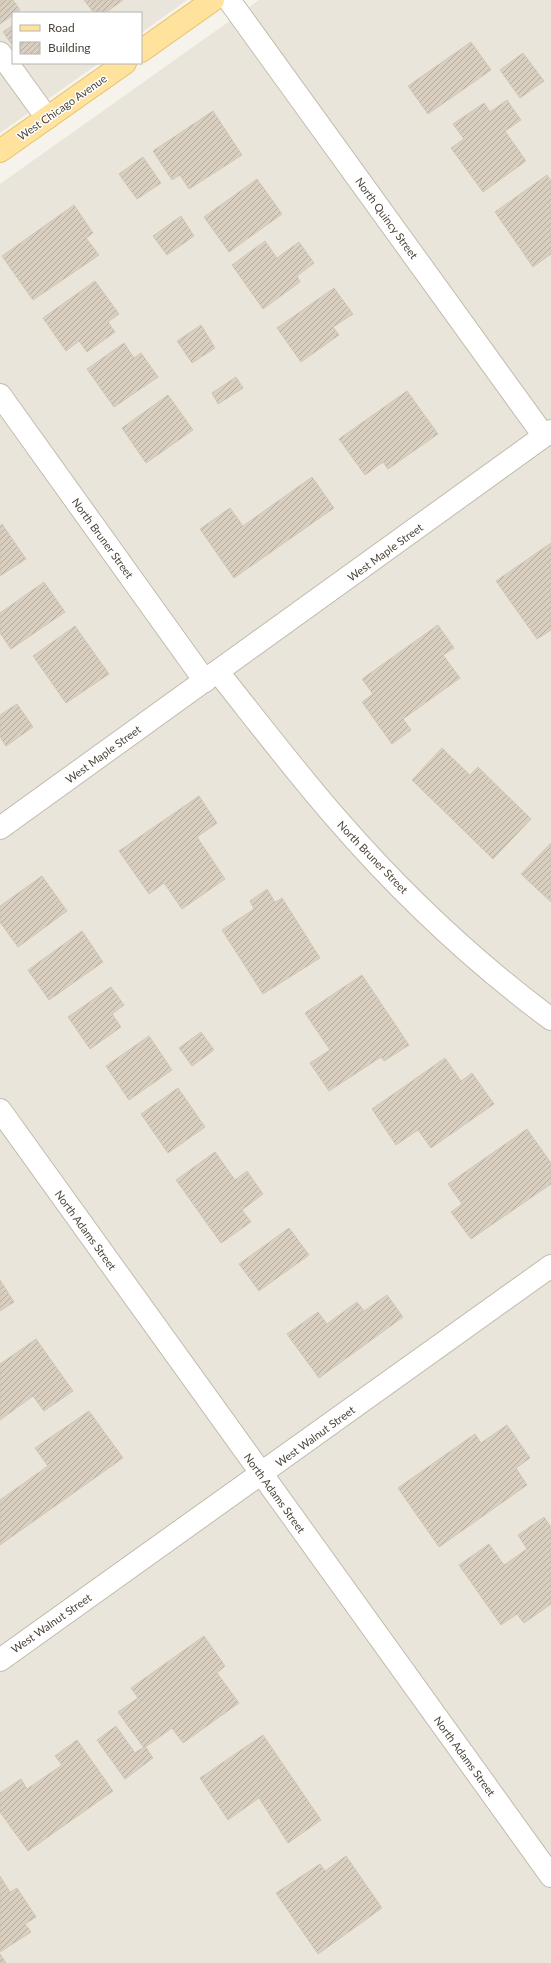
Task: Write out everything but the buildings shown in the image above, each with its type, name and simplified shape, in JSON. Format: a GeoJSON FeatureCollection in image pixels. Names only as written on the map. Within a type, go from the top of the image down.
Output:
{"type":"FeatureCollection","features":[{"type":"Feature","properties":{"kind":"main road"},"geometry":{"type":"LineString","coordinates":[[142,50],[213,0]]}},
{"type":"Feature","properties":{"kind":"main road","name":"West Chicago Avenue"},"geometry":{"type":"LineString","coordinates":[[0,151],[123,64]]}},
{"type":"Feature","properties":{"kind":"street","name":"North Quincy Street"},"geometry":{"type":"LineString","coordinates":[[230,0],[547,434]]}},
{"type":"Feature","properties":{"kind":"street"},"geometry":{"type":"LineString","coordinates":[[0,53],[47,118]]}},
{"type":"Feature","properties":{"kind":"street","name":"North Bruner Street"},"geometry":{"type":"LineString","coordinates":[[0,395],[212,676],[336,818],[386,872],[431,916],[487,968],[551,1019]]}},
{"type":"Feature","properties":{"kind":"street","name":"West Maple Street"},"geometry":{"type":"LineString","coordinates":[[0,828],[547,434]]}},
{"type":"Feature","properties":{"kind":"street","name":"North Adams Street"},"geometry":{"type":"LineString","coordinates":[[0,1110],[551,1876]]}},
{"type":"Feature","properties":{"kind":"street","name":"West Walnut Street"},"geometry":{"type":"LineString","coordinates":[[0,1660],[551,1266]]}},
{"type":"Feature","properties":{"kind":"shaded area"},"geometry":{"type":"Polygon","coordinates":[[[0,0],[187,0],[142,32],[142,12],[12,12],[12,64],[98,64],[0,133],[0,0]]]}},
{"type":"Feature","properties":{"kind":"shaded area"},"geometry":{"type":"Polygon","coordinates":[[[259,0],[551,0],[551,1963],[0,1963],[0,184],[259,0]]]}}]}
